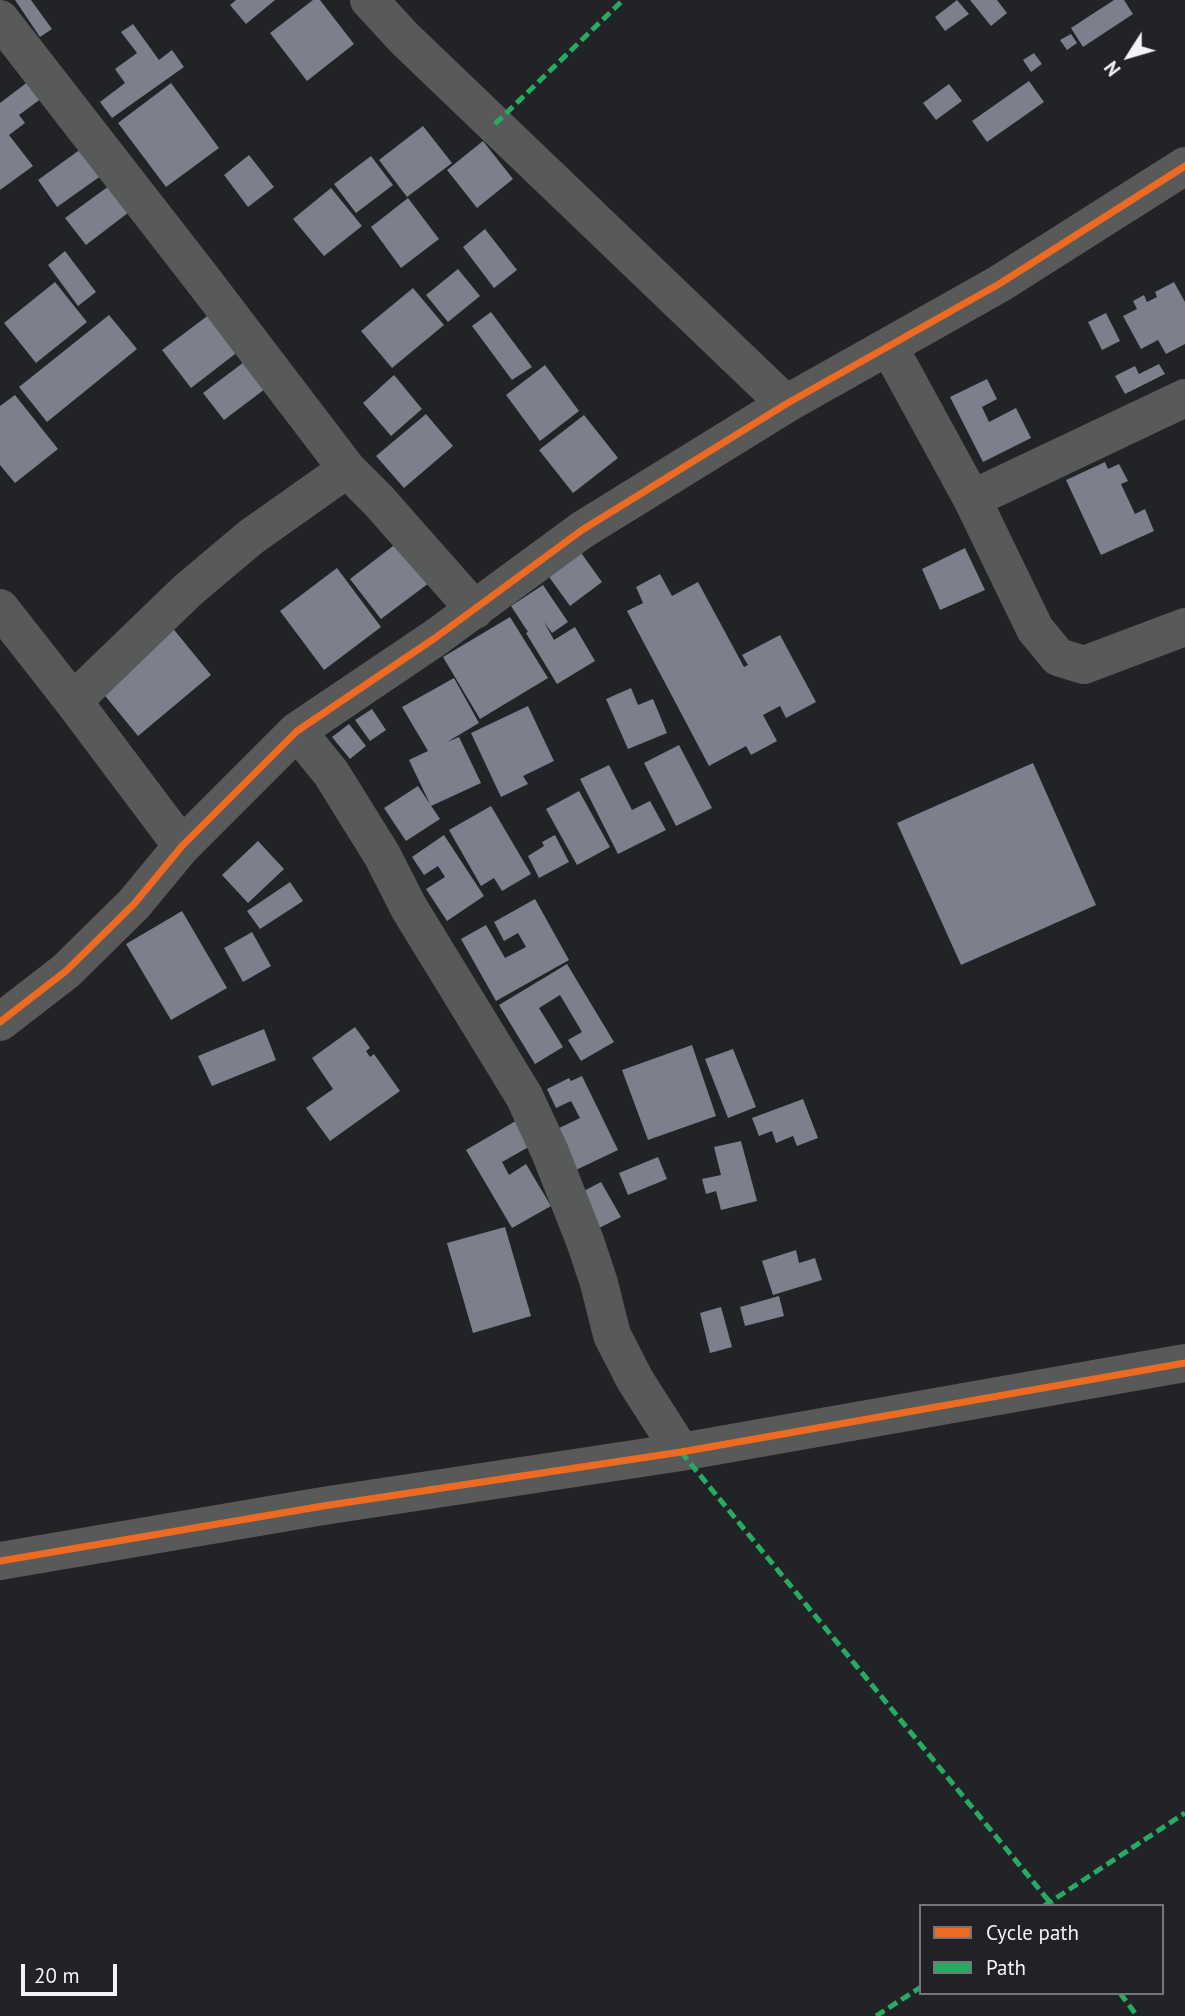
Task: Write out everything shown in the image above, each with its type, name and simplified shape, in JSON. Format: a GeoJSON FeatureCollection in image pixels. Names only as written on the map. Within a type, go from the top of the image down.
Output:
{"type":"FeatureCollection","features":[{"type":"Feature","properties":{"kind":"street"},"geometry":{"type":"LineString","coordinates":[[369,0],[404,38],[786,404]]}},
{"type":"Feature","properties":{"kind":"street"},"geometry":{"type":"LineString","coordinates":[[0,19],[347,469],[378,500],[475,610]]}},
{"type":"Feature","properties":{"kind":"street"},"geometry":{"type":"LineString","coordinates":[[0,1022],[66,971],[135,904],[182,846],[297,731],[475,610],[582,530],[786,404],[999,284],[1185,166]]}},
{"type":"Feature","properties":{"kind":"street"},"geometry":{"type":"LineString","coordinates":[[889,347],[972,499],[1035,629],[1058,657],[1084,665],[1185,627]]}},
{"type":"Feature","properties":{"kind":"street"},"geometry":{"type":"LineString","coordinates":[[972,499],[1185,398]]}},
{"type":"Feature","properties":{"kind":"street"},"geometry":{"type":"LineString","coordinates":[[73,701],[188,590],[251,537],[347,469]]}},
{"type":"Feature","properties":{"kind":"street"},"geometry":{"type":"LineString","coordinates":[[0,608],[182,846]]}},
{"type":"Feature","properties":{"kind":"street"},"geometry":{"type":"LineString","coordinates":[[297,731],[331,774],[375,844],[409,908],[524,1096],[550,1152],[585,1241],[617,1347],[681,1452]]}},
{"type":"Feature","properties":{"kind":"street"},"geometry":{"type":"LineString","coordinates":[[0,1561],[323,1506],[681,1452],[1185,1363]]}},
{"type":"Feature","properties":{"kind":"building"},"geometry":{"type":"Polygon","coordinates":[[[15,0],[31,0],[52,29],[40,37],[15,0]]]}},
{"type":"Feature","properties":{"kind":"building"},"geometry":{"type":"Polygon","coordinates":[[[236,0],[275,0],[246,24],[230,5],[236,0]]]}},
{"type":"Feature","properties":{"kind":"building"},"geometry":{"type":"Polygon","coordinates":[[[313,0],[320,0],[354,44],[307,81],[270,33],[313,0]]]}},
{"type":"Feature","properties":{"kind":"building"},"geometry":{"type":"Polygon","coordinates":[[[957,0],[969,14],[945,31],[935,17],[957,0]]]}},
{"type":"Feature","properties":{"kind":"building"},"geometry":{"type":"Polygon","coordinates":[[[970,0],[997,0],[1007,13],[991,26],[970,0]]]}},
{"type":"Feature","properties":{"kind":"building"},"geometry":{"type":"Polygon","coordinates":[[[1114,0],[1124,0],[1133,14],[1083,47],[1071,28],[1114,0]]]}},
{"type":"Feature","properties":{"kind":"building"},"geometry":{"type":"Polygon","coordinates":[[[133,24],[159,60],[172,50],[184,67],[112,118],[100,102],[125,83],[115,69],[137,53],[121,32],[133,24]]]}},
{"type":"Feature","properties":{"kind":"building"},"geometry":{"type":"Polygon","coordinates":[[[1071,34],[1077,43],[1067,50],[1060,40],[1071,34]]]}},
{"type":"Feature","properties":{"kind":"building"},"geometry":{"type":"Polygon","coordinates":[[[1034,53],[1042,64],[1031,72],[1023,60],[1034,53]]]}},
{"type":"Feature","properties":{"kind":"building"},"geometry":{"type":"Polygon","coordinates":[[[29,81],[42,98],[19,115],[25,123],[9,135],[33,166],[0,190],[0,103],[29,81]]]}},
{"type":"Feature","properties":{"kind":"building"},"geometry":{"type":"Polygon","coordinates":[[[1029,81],[1044,102],[987,142],[972,121],[1029,81]]]}},
{"type":"Feature","properties":{"kind":"building"},"geometry":{"type":"Polygon","coordinates":[[[171,83],[219,148],[166,187],[118,123],[171,83]]]}},
{"type":"Feature","properties":{"kind":"building"},"geometry":{"type":"Polygon","coordinates":[[[949,84],[962,101],[936,120],[923,103],[949,84]]]}},
{"type":"Feature","properties":{"kind":"building"},"geometry":{"type":"Polygon","coordinates":[[[423,126],[452,163],[407,197],[379,160],[423,126]]]}},
{"type":"Feature","properties":{"kind":"building"},"geometry":{"type":"Polygon","coordinates":[[[483,141],[513,179],[477,208],[447,170],[483,141]]]}},
{"type":"Feature","properties":{"kind":"building"},"geometry":{"type":"Polygon","coordinates":[[[85,146],[105,173],[57,207],[38,180],[85,146]]]}},
{"type":"Feature","properties":{"kind":"building"},"geometry":{"type":"Polygon","coordinates":[[[249,155],[274,187],[248,207],[224,175],[249,155]]]}},
{"type":"Feature","properties":{"kind":"building"},"geometry":{"type":"Polygon","coordinates":[[[371,156],[393,185],[356,213],[334,184],[371,156]]]}},
{"type":"Feature","properties":{"kind":"building"},"geometry":{"type":"Polygon","coordinates":[[[113,183],[133,209],[86,245],[65,218],[113,183]]]}},
{"type":"Feature","properties":{"kind":"building"},"geometry":{"type":"Polygon","coordinates":[[[331,188],[362,226],[324,256],[293,219],[331,188]]]}},
{"type":"Feature","properties":{"kind":"building"},"geometry":{"type":"Polygon","coordinates":[[[408,198],[439,239],[401,268],[371,227],[408,198]]]}},
{"type":"Feature","properties":{"kind":"building"},"geometry":{"type":"Polygon","coordinates":[[[485,229],[517,270],[494,288],[463,247],[485,229]]]}},
{"type":"Feature","properties":{"kind":"building"},"geometry":{"type":"Polygon","coordinates":[[[65,251],[96,292],[78,306],[48,265],[65,251]]]}},
{"type":"Feature","properties":{"kind":"building"},"geometry":{"type":"Polygon","coordinates":[[[458,269],[480,296],[448,322],[426,295],[458,269]]]}},
{"type":"Feature","properties":{"kind":"building"},"geometry":{"type":"Polygon","coordinates":[[[55,282],[87,322],[36,363],[4,323],[55,282]]]}},
{"type":"Feature","properties":{"kind":"building"},"geometry":{"type":"Polygon","coordinates":[[[1174,282],[1185,302],[1185,344],[1166,354],[1158,340],[1141,349],[1123,316],[1137,309],[1133,301],[1144,295],[1147,302],[1157,297],[1155,292],[1174,282]]]}},
{"type":"Feature","properties":{"kind":"building"},"geometry":{"type":"Polygon","coordinates":[[[413,288],[444,325],[392,368],[361,331],[413,288]]]}},
{"type":"Feature","properties":{"kind":"building"},"geometry":{"type":"Polygon","coordinates":[[[491,312],[532,367],[512,380],[472,326],[491,312]]]}},
{"type":"Feature","properties":{"kind":"building"},"geometry":{"type":"Polygon","coordinates":[[[1106,313],[1120,341],[1102,350],[1088,322],[1106,313]]]}},
{"type":"Feature","properties":{"kind":"building"},"geometry":{"type":"Polygon","coordinates":[[[210,314],[239,351],[191,388],[162,350],[210,314]]]}},
{"type":"Feature","properties":{"kind":"building"},"geometry":{"type":"Polygon","coordinates":[[[109,315],[137,349],[47,422],[19,387],[109,315]]]}},
{"type":"Feature","properties":{"kind":"building"},"geometry":{"type":"Polygon","coordinates":[[[248,359],[269,386],[224,420],[203,393],[248,359]]]}},
{"type":"Feature","properties":{"kind":"building"},"geometry":{"type":"Polygon","coordinates":[[[1159,364],[1165,374],[1125,394],[1115,376],[1135,366],[1139,374],[1159,364]]]}},
{"type":"Feature","properties":{"kind":"building"},"geometry":{"type":"Polygon","coordinates":[[[545,365],[579,411],[540,441],[506,395],[545,365]]]}},
{"type":"Feature","properties":{"kind":"building"},"geometry":{"type":"Polygon","coordinates":[[[394,375],[422,409],[391,436],[363,403],[394,375]]]}},
{"type":"Feature","properties":{"kind":"building"},"geometry":{"type":"Polygon","coordinates":[[[987,379],[997,399],[982,407],[989,422],[1016,408],[1031,438],[983,462],[950,397],[987,379]]]}},
{"type":"Feature","properties":{"kind":"building"},"geometry":{"type":"Polygon","coordinates":[[[15,395],[58,449],[15,483],[0,465],[0,406],[15,395]]]}},
{"type":"Feature","properties":{"kind":"building"},"geometry":{"type":"Polygon","coordinates":[[[426,414],[453,446],[404,488],[376,456],[426,414]]]}},
{"type":"Feature","properties":{"kind":"building"},"geometry":{"type":"Polygon","coordinates":[[[584,415],[618,458],[573,493],[539,450],[584,415]]]}},
{"type":"Feature","properties":{"kind":"building"},"geometry":{"type":"Polygon","coordinates":[[[1105,462],[1108,469],[1119,464],[1128,481],[1121,484],[1135,514],[1145,509],[1154,531],[1101,555],[1066,480],[1105,462]]]}},
{"type":"Feature","properties":{"kind":"building"},"geometry":{"type":"Polygon","coordinates":[[[406,536],[437,577],[381,619],[350,579],[406,536]]]}},
{"type":"Feature","properties":{"kind":"building"},"geometry":{"type":"Polygon","coordinates":[[[965,548],[985,590],[940,610],[922,569],[965,548]]]}},
{"type":"Feature","properties":{"kind":"building"},"geometry":{"type":"Polygon","coordinates":[[[579,550],[602,582],[570,606],[547,574],[579,550]]]}},
{"type":"Feature","properties":{"kind":"building"},"geometry":{"type":"Polygon","coordinates":[[[337,568],[381,627],[324,670],[280,611],[337,568]]]}},
{"type":"Feature","properties":{"kind":"building"},"geometry":{"type":"Polygon","coordinates":[[[660,574],[672,596],[698,582],[744,667],[748,665],[742,655],[780,635],[816,702],[786,718],[780,706],[763,715],[777,741],[751,755],[746,746],[709,766],[627,611],[643,603],[636,587],[660,574]]]}},
{"type":"Feature","properties":{"kind":"building"},"geometry":{"type":"Polygon","coordinates":[[[543,585],[568,622],[552,633],[544,622],[554,640],[575,627],[595,661],[557,684],[511,606],[543,585]]]}},
{"type":"Feature","properties":{"kind":"building"},"geometry":{"type":"Polygon","coordinates":[[[510,617],[548,678],[480,719],[443,657],[510,617]]]}},
{"type":"Feature","properties":{"kind":"building"},"geometry":{"type":"Polygon","coordinates":[[[171,626],[211,675],[138,736],[97,686],[171,626]]]}},
{"type":"Feature","properties":{"kind":"building"},"geometry":{"type":"Polygon","coordinates":[[[454,678],[479,723],[447,742],[459,737],[481,783],[431,806],[409,760],[428,751],[402,707],[454,678]]]}},
{"type":"Feature","properties":{"kind":"building"},"geometry":{"type":"Polygon","coordinates":[[[631,688],[638,705],[653,699],[667,733],[628,749],[606,699],[631,688]]]}},
{"type":"Feature","properties":{"kind":"building"},"geometry":{"type":"Polygon","coordinates":[[[528,706],[554,761],[523,776],[528,784],[501,797],[471,733],[528,706]]]}},
{"type":"Feature","properties":{"kind":"building"},"geometry":{"type":"Polygon","coordinates":[[[372,709],[386,730],[370,741],[355,720],[372,709]]]}},
{"type":"Feature","properties":{"kind":"building"},"geometry":{"type":"Polygon","coordinates":[[[349,724],[366,746],[350,759],[332,737],[349,724]]]}},
{"type":"Feature","properties":{"kind":"building"},"geometry":{"type":"Polygon","coordinates":[[[679,745],[712,808],[676,826],[644,763],[679,745]]]}},
{"type":"Feature","properties":{"kind":"building"},"geometry":{"type":"Polygon","coordinates":[[[1033,763],[1096,905],[961,965],[897,823],[1033,763]]]}},
{"type":"Feature","properties":{"kind":"building"},"geometry":{"type":"Polygon","coordinates":[[[609,765],[632,810],[650,801],[666,830],[618,854],[580,779],[609,765]]]}},
{"type":"Feature","properties":{"kind":"building"},"geometry":{"type":"Polygon","coordinates":[[[418,786],[440,819],[406,841],[384,808],[418,786]]]}},
{"type":"Feature","properties":{"kind":"building"},"geometry":{"type":"Polygon","coordinates":[[[579,791],[610,847],[577,865],[546,809],[579,791]]]}},
{"type":"Feature","properties":{"kind":"building"},"geometry":{"type":"Polygon","coordinates":[[[491,806],[531,874],[502,891],[494,878],[481,886],[449,830],[491,806]]]}},
{"type":"Feature","properties":{"kind":"building"},"geometry":{"type":"Polygon","coordinates":[[[444,835],[484,896],[447,921],[426,889],[445,877],[438,866],[424,875],[412,857],[444,835]]]}},
{"type":"Feature","properties":{"kind":"building"},"geometry":{"type":"Polygon","coordinates":[[[555,835],[569,862],[539,878],[528,856],[544,846],[542,842],[555,835]]]}},
{"type":"Feature","properties":{"kind":"building"},"geometry":{"type":"Polygon","coordinates":[[[258,841],[284,869],[248,903],[222,875],[258,841]]]}},
{"type":"Feature","properties":{"kind":"building"},"geometry":{"type":"Polygon","coordinates":[[[290,882],[303,901],[260,929],[247,911],[290,882]]]}},
{"type":"Feature","properties":{"kind":"building"},"geometry":{"type":"Polygon","coordinates":[[[535,899],[569,960],[496,1001],[461,939],[486,925],[505,958],[526,947],[518,933],[504,941],[494,922],[535,899]]]}},
{"type":"Feature","properties":{"kind":"building"},"geometry":{"type":"Polygon","coordinates":[[[182,911],[227,988],[171,1020],[126,944],[182,911]]]}},
{"type":"Feature","properties":{"kind":"building"},"geometry":{"type":"Polygon","coordinates":[[[252,932],[271,966],[243,982],[224,948],[252,932]]]}},
{"type":"Feature","properties":{"kind":"building"},"geometry":{"type":"Polygon","coordinates":[[[567,964],[614,1042],[581,1061],[568,1040],[582,1032],[560,995],[539,1008],[563,1047],[535,1064],[499,1005],[567,964]]]}},
{"type":"Feature","properties":{"kind":"building"},"geometry":{"type":"Polygon","coordinates":[[[355,1027],[370,1048],[366,1051],[370,1057],[374,1054],[400,1091],[330,1141],[306,1108],[333,1089],[312,1058],[355,1027]]]}},
{"type":"Feature","properties":{"kind":"building"},"geometry":{"type":"Polygon","coordinates":[[[264,1029],[276,1060],[212,1086],[198,1056],[264,1029]]]}},
{"type":"Feature","properties":{"kind":"building"},"geometry":{"type":"Polygon","coordinates":[[[692,1045],[716,1116],[648,1140],[622,1070],[692,1045]]]}},
{"type":"Feature","properties":{"kind":"building"},"geometry":{"type":"Polygon","coordinates":[[[733,1049],[756,1107],[728,1118],[705,1059],[733,1049]]]}},
{"type":"Feature","properties":{"kind":"building"},"geometry":{"type":"Polygon","coordinates":[[[582,1076],[618,1150],[576,1170],[557,1129],[580,1118],[571,1101],[556,1108],[547,1089],[569,1078],[571,1081],[582,1076]]]}},
{"type":"Feature","properties":{"kind":"building"},"geometry":{"type":"Polygon","coordinates":[[[803,1099],[818,1138],[797,1146],[793,1136],[776,1143],[772,1131],[759,1136],[752,1118],[803,1099]]]}},
{"type":"Feature","properties":{"kind":"building"},"geometry":{"type":"Polygon","coordinates":[[[519,1119],[534,1144],[502,1162],[509,1175],[526,1164],[551,1206],[512,1228],[466,1150],[519,1119]]]}},
{"type":"Feature","properties":{"kind":"building"},"geometry":{"type":"Polygon","coordinates":[[[741,1141],[757,1201],[721,1210],[716,1191],[706,1194],[702,1179],[721,1175],[714,1147],[741,1141]]]}},
{"type":"Feature","properties":{"kind":"building"},"geometry":{"type":"Polygon","coordinates":[[[658,1157],[667,1179],[628,1195],[619,1173],[658,1157]]]}},
{"type":"Feature","properties":{"kind":"building"},"geometry":{"type":"Polygon","coordinates":[[[601,1182],[621,1217],[599,1228],[580,1193],[601,1182]]]}},
{"type":"Feature","properties":{"kind":"building"},"geometry":{"type":"Polygon","coordinates":[[[505,1227],[531,1316],[473,1333],[447,1243],[505,1227]]]}},
{"type":"Feature","properties":{"kind":"building"},"geometry":{"type":"Polygon","coordinates":[[[796,1250],[799,1263],[815,1258],[822,1280],[773,1295],[762,1261],[796,1250]]]}},
{"type":"Feature","properties":{"kind":"building"},"geometry":{"type":"Polygon","coordinates":[[[779,1296],[784,1316],[745,1326],[740,1307],[779,1296]]]}},
{"type":"Feature","properties":{"kind":"building"},"geometry":{"type":"Polygon","coordinates":[[[721,1307],[732,1347],[710,1353],[700,1313],[721,1307]]]}},
{"type":"Feature","properties":{"kind":"marked path"},"geometry":{"type":"LineString","coordinates":[[495,124],[623,0]]}},
{"type":"Feature","properties":{"kind":"marked path"},"geometry":{"type":"LineString","coordinates":[[681,1452],[1051,1904]]}},
{"type":"Feature","properties":{"kind":"marked path"},"geometry":{"type":"LineString","coordinates":[[1047,1904],[1185,1813]]}},
{"type":"Feature","properties":{"kind":"marked path"},"geometry":{"type":"LineString","coordinates":[[876,2016],[919,1988]]}},
{"type":"Feature","properties":{"kind":"marked path"},"geometry":{"type":"LineString","coordinates":[[1121,1995],[1137,2016]]}},
{"type":"Feature","properties":{"kind":"cycle path"},"geometry":{"type":"LineString","coordinates":[[0,1022],[66,971],[134,904],[182,846],[297,731],[435,638],[582,530],[786,404],[999,284],[1185,166]]}},
{"type":"Feature","properties":{"kind":"cycle path"},"geometry":{"type":"LineString","coordinates":[[0,1561],[323,1506],[681,1452],[1185,1363]]}}]}
